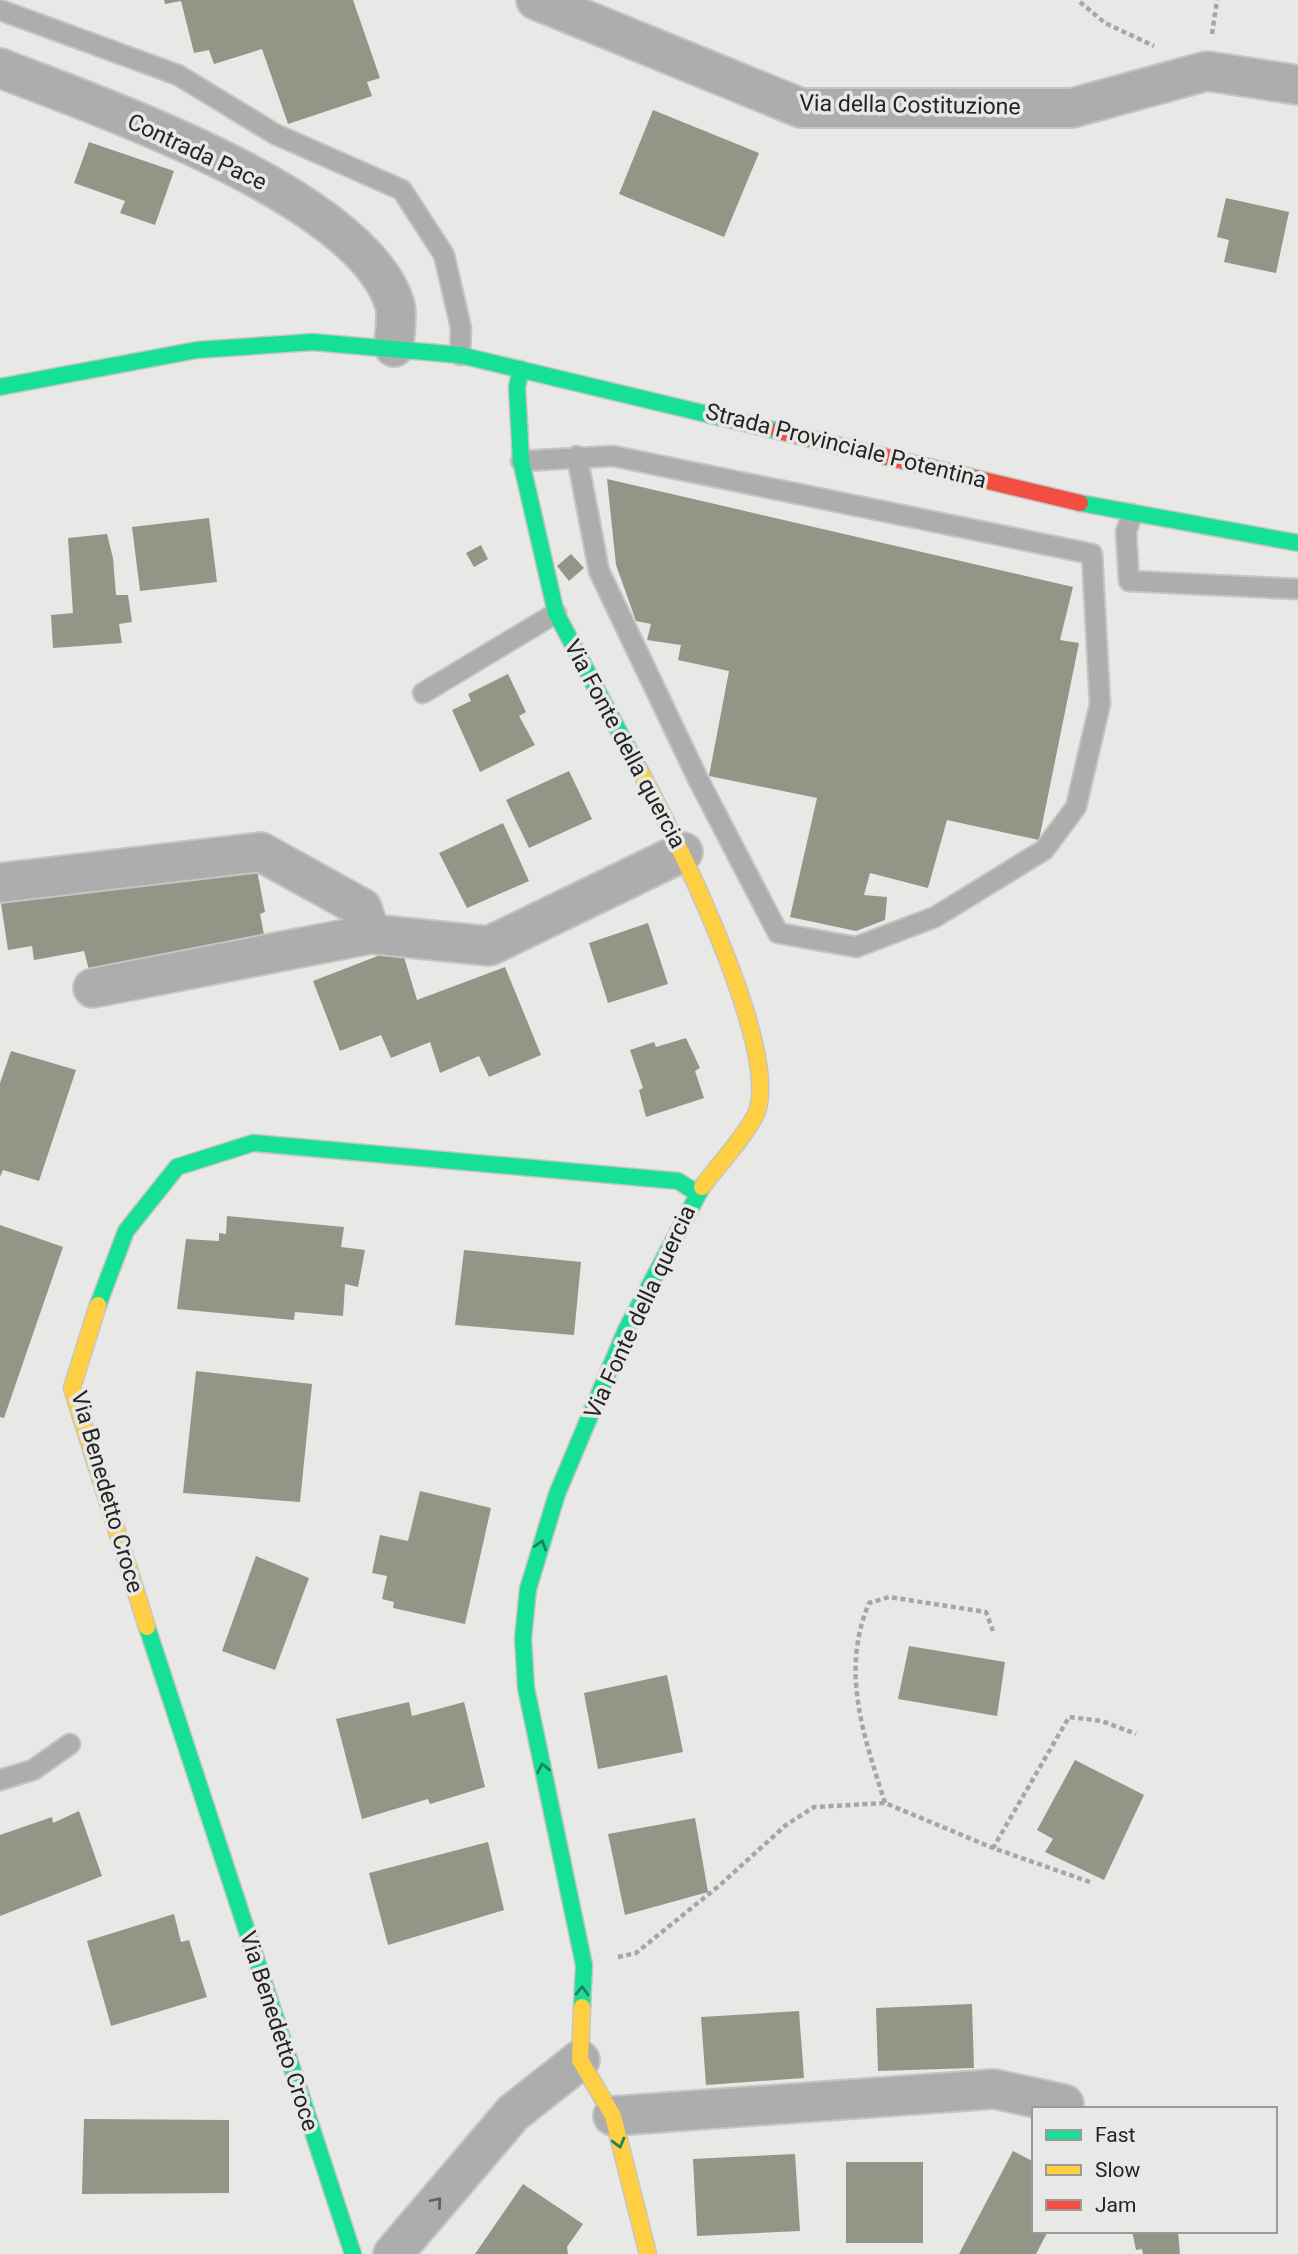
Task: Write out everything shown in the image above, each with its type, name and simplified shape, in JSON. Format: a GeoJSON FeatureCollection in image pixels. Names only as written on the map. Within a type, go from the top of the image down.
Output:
{"type":"FeatureCollection","features":[{"type":"Feature","properties":{"kind":"street","name":"Via della Costituzione"},"geometry":{"type":"LineString","coordinates":[[536,0],[801,108],[1072,108],[1207,71],[1298,85]]}},
{"type":"Feature","properties":{"kind":"street","name":"Contrada Pace"},"geometry":{"type":"LineString","coordinates":[[0,68],[246,169],[294,200],[372,265],[395,305],[394,347]]}},
{"type":"Feature","properties":{"kind":"street","name":"Strada Provinciale Potentina"},"geometry":{"type":"LineString","coordinates":[[0,387],[197,350],[313,342],[394,347],[460,355],[1132,514],[1298,543]]}},
{"type":"Feature","properties":{"kind":"street","name":"Via Fonte della quercia"},"geometry":{"type":"LineString","coordinates":[[521,369],[517,387],[521,461],[556,613],[683,852],[754,1034],[761,1073],[756,1114],[696,1193],[626,1330],[557,1494],[528,1588],[523,1639],[526,1688],[584,1965],[580,2060]]}},
{"type":"Feature","properties":{"kind":"street"},"geometry":{"type":"LineString","coordinates":[[0,883],[261,852],[362,908],[371,933]]}},
{"type":"Feature","properties":{"kind":"street"},"geometry":{"type":"LineString","coordinates":[[93,988],[371,933],[489,946],[683,852]]}},
{"type":"Feature","properties":{"kind":"street","name":"Via Benedetto Croce"},"geometry":{"type":"LineString","coordinates":[[353,2254],[185,1748],[72,1388],[97,1304],[126,1231],[177,1167],[253,1143],[678,1181],[696,1193]]}},
{"type":"Feature","properties":{"kind":"street"},"geometry":{"type":"LineString","coordinates":[[393,2254],[513,2113],[580,2060],[612,2116],[648,2254]]}},
{"type":"Feature","properties":{"kind":"street"},"geometry":{"type":"LineString","coordinates":[[612,2116],[994,2089],[1064,2104]]}},
{"type":"Feature","properties":{"kind":"lane"},"geometry":{"type":"LineString","coordinates":[[0,10],[178,75],[275,134],[402,190],[444,255],[461,328],[460,355]]}},
{"type":"Feature","properties":{"kind":"lane"},"geometry":{"type":"LineString","coordinates":[[521,461],[577,456],[613,456],[1092,554],[1100,704],[1076,807],[1044,850],[935,917],[856,947],[778,933],[699,782],[599,571],[577,456]]}},
{"type":"Feature","properties":{"kind":"lane"},"geometry":{"type":"LineString","coordinates":[[1132,514],[1126,532],[1129,581],[1298,589]]}},
{"type":"Feature","properties":{"kind":"lane"},"geometry":{"type":"LineString","coordinates":[[423,693],[556,613]]}},
{"type":"Feature","properties":{"kind":"lane"},"geometry":{"type":"LineString","coordinates":[[0,1780],[33,1770],[70,1744]]}},
{"type":"Feature","properties":{"kind":"path"},"geometry":{"type":"LineString","coordinates":[[1080,2],[1105,23],[1207,71]]}},
{"type":"Feature","properties":{"kind":"path"},"geometry":{"type":"LineString","coordinates":[[885,1803],[860,1726],[854,1692],[860,1623],[869,1603],[888,1597],[986,1612],[993,1631]]}},
{"type":"Feature","properties":{"kind":"path"},"geometry":{"type":"LineString","coordinates":[[993,1848],[1069,1717],[1102,1721],[1136,1734]]}},
{"type":"Feature","properties":{"kind":"path"},"geometry":{"type":"LineString","coordinates":[[584,1965],[636,1953],[720,1885],[786,1825],[814,1807],[885,1803],[993,1848],[1090,1882]]}},
{"type":"Feature","properties":{"kind":"building"},"geometry":{"type":"Polygon","coordinates":[[[164,0],[353,0],[380,78],[367,82],[372,96],[288,124],[262,49],[214,64],[209,50],[194,53],[181,1],[165,4],[164,0]]]}},
{"type":"Feature","properties":{"kind":"building"},"geometry":{"type":"Polygon","coordinates":[[[653,110],[759,153],[724,237],[619,194],[653,110]]]}},
{"type":"Feature","properties":{"kind":"building"},"geometry":{"type":"Polygon","coordinates":[[[89,142],[174,171],[155,225],[120,213],[125,201],[74,183],[89,142]]]}},
{"type":"Feature","properties":{"kind":"building"},"geometry":{"type":"Polygon","coordinates":[[[1226,198],[1289,212],[1276,273],[1224,262],[1229,240],[1217,237],[1226,198]]]}},
{"type":"Feature","properties":{"kind":"building"},"geometry":{"type":"Polygon","coordinates":[[[607,479],[1073,587],[1060,640],[1079,643],[1039,840],[947,820],[928,888],[870,873],[864,895],[887,897],[885,920],[856,931],[790,917],[817,798],[709,776],[729,671],[678,660],[681,645],[647,640],[651,624],[636,621],[616,565],[607,479]]]}},
{"type":"Feature","properties":{"kind":"building"},"geometry":{"type":"Polygon","coordinates":[[[209,518],[217,582],[140,591],[132,527],[209,518]]]}},
{"type":"Feature","properties":{"kind":"building"},"geometry":{"type":"Polygon","coordinates":[[[107,534],[113,558],[116,595],[128,595],[132,622],[119,624],[122,643],[53,648],[51,615],[73,613],[68,538],[107,534]]]}},
{"type":"Feature","properties":{"kind":"building"},"geometry":{"type":"Polygon","coordinates":[[[481,545],[488,559],[474,567],[466,553],[481,545]]]}},
{"type":"Feature","properties":{"kind":"building"},"geometry":{"type":"Polygon","coordinates":[[[571,554],[584,568],[569,581],[557,566],[571,554]]]}},
{"type":"Feature","properties":{"kind":"building"},"geometry":{"type":"Polygon","coordinates":[[[508,674],[526,712],[519,716],[535,745],[480,772],[452,710],[471,701],[468,694],[508,674]]]}},
{"type":"Feature","properties":{"kind":"building"},"geometry":{"type":"Polygon","coordinates":[[[569,771],[592,819],[529,848],[506,800],[569,771]]]}},
{"type":"Feature","properties":{"kind":"building"},"geometry":{"type":"Polygon","coordinates":[[[503,823],[529,881],[467,908],[439,853],[503,823]]]}},
{"type":"Feature","properties":{"kind":"building"},"geometry":{"type":"Polygon","coordinates":[[[255,860],[265,912],[260,914],[266,945],[90,974],[84,951],[34,960],[32,946],[8,950],[0,897],[255,860]]]}},
{"type":"Feature","properties":{"kind":"building"},"geometry":{"type":"Polygon","coordinates":[[[648,923],[668,984],[608,1003],[589,943],[648,923]]]}},
{"type":"Feature","properties":{"kind":"building"},"geometry":{"type":"Polygon","coordinates":[[[401,947],[417,1000],[505,967],[541,1055],[489,1077],[479,1056],[440,1073],[430,1042],[391,1058],[381,1035],[340,1051],[313,981],[401,947]]]}},
{"type":"Feature","properties":{"kind":"building"},"geometry":{"type":"Polygon","coordinates":[[[686,1038],[700,1068],[695,1071],[704,1098],[646,1117],[639,1090],[643,1088],[630,1050],[654,1042],[656,1047],[686,1038]]]}},
{"type":"Feature","properties":{"kind":"building"},"geometry":{"type":"Polygon","coordinates":[[[11,1051],[76,1070],[39,1181],[3,1170],[0,1177],[0,1083],[11,1051]]]}},
{"type":"Feature","properties":{"kind":"building"},"geometry":{"type":"Polygon","coordinates":[[[227,1216],[344,1227],[341,1247],[365,1250],[358,1287],[345,1284],[343,1316],[295,1312],[294,1320],[177,1309],[186,1239],[219,1241],[219,1233],[226,1234],[227,1216]]]}},
{"type":"Feature","properties":{"kind":"building"},"geometry":{"type":"Polygon","coordinates":[[[0,1225],[63,1247],[4,1418],[0,1417],[0,1225]]]}},
{"type":"Feature","properties":{"kind":"building"},"geometry":{"type":"Polygon","coordinates":[[[464,1250],[581,1262],[574,1335],[455,1325],[464,1250]]]}},
{"type":"Feature","properties":{"kind":"building"},"geometry":{"type":"Polygon","coordinates":[[[196,1371],[312,1384],[300,1502],[183,1493],[196,1371]]]}},
{"type":"Feature","properties":{"kind":"building"},"geometry":{"type":"Polygon","coordinates":[[[420,1491],[491,1508],[465,1624],[393,1608],[394,1602],[382,1599],[387,1576],[372,1573],[380,1535],[408,1541],[420,1491]]]}},
{"type":"Feature","properties":{"kind":"building"},"geometry":{"type":"Polygon","coordinates":[[[256,1556],[309,1578],[275,1670],[222,1651],[256,1556]]]}},
{"type":"Feature","properties":{"kind":"building"},"geometry":{"type":"Polygon","coordinates":[[[909,1646],[1005,1662],[997,1716],[898,1699],[909,1646]]]}},
{"type":"Feature","properties":{"kind":"building"},"geometry":{"type":"Polygon","coordinates":[[[667,1675],[683,1752],[598,1769],[584,1693],[667,1675]]]}},
{"type":"Feature","properties":{"kind":"building"},"geometry":{"type":"Polygon","coordinates":[[[409,1702],[412,1716],[464,1702],[485,1787],[430,1804],[428,1799],[362,1819],[336,1719],[409,1702]]]}},
{"type":"Feature","properties":{"kind":"building"},"geometry":{"type":"Polygon","coordinates":[[[1075,1760],[1144,1795],[1104,1880],[1045,1852],[1053,1839],[1037,1830],[1075,1760]]]}},
{"type":"Feature","properties":{"kind":"building"},"geometry":{"type":"Polygon","coordinates":[[[79,1811],[102,1876],[0,1916],[0,1835],[52,1817],[53,1823],[79,1811]]]}},
{"type":"Feature","properties":{"kind":"building"},"geometry":{"type":"Polygon","coordinates":[[[695,1818],[708,1892],[625,1915],[608,1834],[695,1818]]]}},
{"type":"Feature","properties":{"kind":"building"},"geometry":{"type":"Polygon","coordinates":[[[488,1842],[504,1910],[388,1945],[369,1873],[488,1842]]]}},
{"type":"Feature","properties":{"kind":"building"},"geometry":{"type":"Polygon","coordinates":[[[174,1914],[181,1942],[189,1940],[207,1997],[111,2026],[87,1941],[174,1914]]]}},
{"type":"Feature","properties":{"kind":"building"},"geometry":{"type":"Polygon","coordinates":[[[972,2004],[974,2068],[878,2071],[876,2008],[972,2004]]]}},
{"type":"Feature","properties":{"kind":"building"},"geometry":{"type":"Polygon","coordinates":[[[799,2011],[804,2078],[706,2085],[701,2017],[799,2011]]]}},
{"type":"Feature","properties":{"kind":"building"},"geometry":{"type":"Polygon","coordinates":[[[84,2119],[229,2120],[229,2193],[82,2194],[84,2119]]]}},
{"type":"Feature","properties":{"kind":"building"},"geometry":{"type":"Polygon","coordinates":[[[1013,2151],[1032,2161],[1032,2233],[1047,2233],[1036,2254],[959,2254],[1013,2151]]]}},
{"type":"Feature","properties":{"kind":"building"},"geometry":{"type":"Polygon","coordinates":[[[795,2154],[800,2231],[697,2236],[693,2159],[795,2154]]]}},
{"type":"Feature","properties":{"kind":"building"},"geometry":{"type":"Polygon","coordinates":[[[846,2162],[923,2162],[923,2243],[846,2243],[846,2162]]]}},
{"type":"Feature","properties":{"kind":"building"},"geometry":{"type":"Polygon","coordinates":[[[523,2184],[583,2224],[567,2247],[568,2254],[475,2254],[523,2184]]]}},
{"type":"Feature","properties":{"kind":"building"},"geometry":{"type":"Polygon","coordinates":[[[1132,2233],[1178,2233],[1180,2254],[1143,2254],[1142,2249],[1136,2250],[1132,2233]]]}},
{"type":"Feature","properties":{"kind":"traffic: fast"},"geometry":{"type":"LineString","coordinates":[[0,387],[197,350],[313,342],[460,355],[778,431]]}},
{"type":"Feature","properties":{"kind":"traffic: fast"},"geometry":{"type":"LineString","coordinates":[[521,369],[517,387],[521,461],[556,613],[641,773]]}},
{"type":"Feature","properties":{"kind":"traffic: fast"},"geometry":{"type":"LineString","coordinates":[[1080,503],[1298,543]]}},
{"type":"Feature","properties":{"kind":"traffic: fast"},"geometry":{"type":"LineString","coordinates":[[98,1305],[126,1231],[177,1167],[253,1143],[678,1181],[697,1193]]}},
{"type":"Feature","properties":{"kind":"traffic: fast"},"geometry":{"type":"LineString","coordinates":[[582,2007],[584,1965],[526,1688],[523,1638],[528,1589],[557,1494],[626,1330],[702,1187]]}},
{"type":"Feature","properties":{"kind":"traffic: fast"},"geometry":{"type":"LineString","coordinates":[[147,1627],[353,2254]]}},
{"type":"Feature","properties":{"kind":"traffic: slow"},"geometry":{"type":"LineString","coordinates":[[641,773],[677,844],[721,943],[754,1043],[760,1084],[756,1114],[739,1141],[702,1187]]}},
{"type":"Feature","properties":{"kind":"traffic: slow"},"geometry":{"type":"LineString","coordinates":[[98,1305],[72,1388],[147,1627]]}},
{"type":"Feature","properties":{"kind":"traffic: slow"},"geometry":{"type":"LineString","coordinates":[[582,2007],[580,2060],[613,2116],[648,2254]]}},
{"type":"Feature","properties":{"kind":"traffic: jam"},"geometry":{"type":"LineString","coordinates":[[778,431],[1080,503]]}}]}
